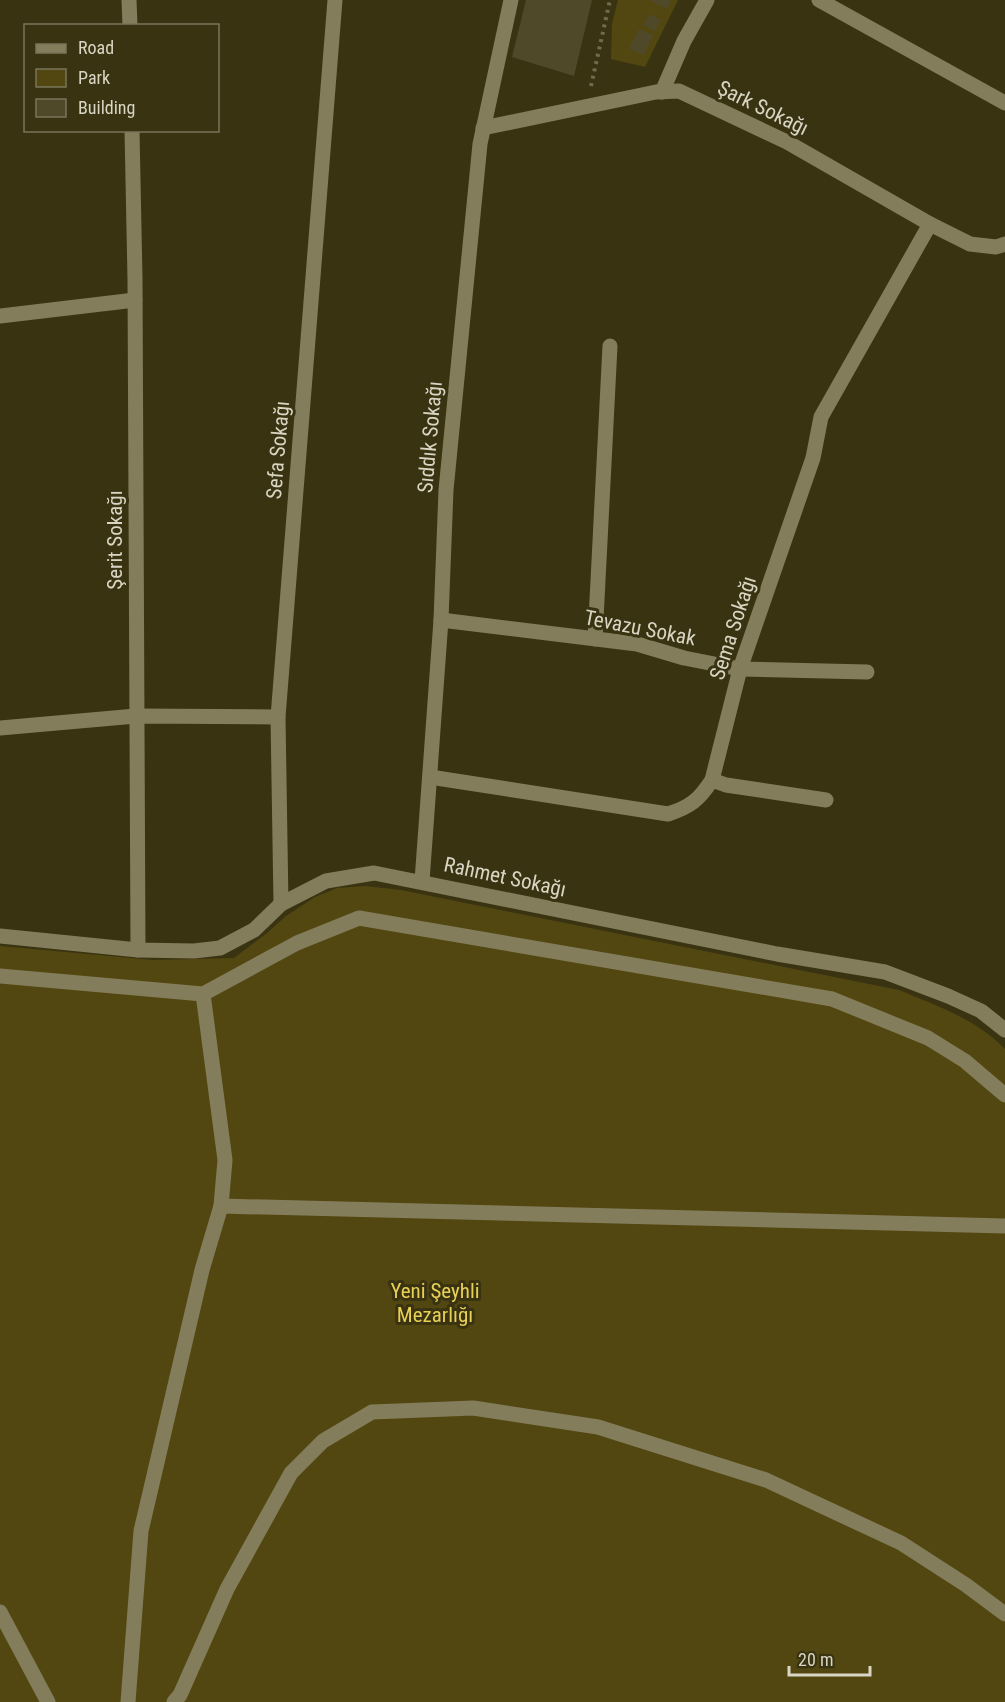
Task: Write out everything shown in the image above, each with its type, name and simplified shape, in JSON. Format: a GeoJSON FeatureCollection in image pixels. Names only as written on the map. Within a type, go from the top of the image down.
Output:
{"type":"FeatureCollection","features":[{"type":"Feature","properties":{"kind":"street"},"geometry":{"type":"LineString","coordinates":[[129,0],[130,24]]}},
{"type":"Feature","properties":{"kind":"street","name":"Sefa Sokağı"},"geometry":{"type":"LineString","coordinates":[[281,904],[278,717],[335,0]]}},
{"type":"Feature","properties":{"kind":"street","name":"Sıddık Sokağı"},"geometry":{"type":"LineString","coordinates":[[422,881],[441,620],[446,490],[480,144],[511,0]]}},
{"type":"Feature","properties":{"kind":"street"},"geometry":{"type":"LineString","coordinates":[[662,92],[684,41],[707,0]]}},
{"type":"Feature","properties":{"kind":"street"},"geometry":{"type":"LineString","coordinates":[[819,0],[1005,103]]}},
{"type":"Feature","properties":{"kind":"street","name":"Şark Sokağı"},"geometry":{"type":"LineString","coordinates":[[483,128],[662,92],[679,91],[787,142],[930,224],[970,244],[996,247],[1005,244]]}},
{"type":"Feature","properties":{"kind":"street","name":"Şerit Sokağı"},"geometry":{"type":"LineString","coordinates":[[132,132],[138,950]]}},
{"type":"Feature","properties":{"kind":"street","name":"Sema Sokağı"},"geometry":{"type":"LineString","coordinates":[[430,777],[668,814],[686,809],[702,796],[712,780],[740,669],[813,458],[821,417],[930,224]]}},
{"type":"Feature","properties":{"kind":"street"},"geometry":{"type":"LineString","coordinates":[[0,316],[135,300]]}},
{"type":"Feature","properties":{"kind":"street"},"geometry":{"type":"LineString","coordinates":[[595,639],[610,346]]}},
{"type":"Feature","properties":{"kind":"street","name":"Tevazu Sokak"},"geometry":{"type":"LineString","coordinates":[[441,620],[637,644],[684,658],[740,669],[867,672]]}},
{"type":"Feature","properties":{"kind":"street"},"geometry":{"type":"LineString","coordinates":[[0,728],[136,717],[278,717]]}},
{"type":"Feature","properties":{"kind":"street"},"geometry":{"type":"LineString","coordinates":[[712,780],[726,785],[826,800]]}},
{"type":"Feature","properties":{"kind":"street","name":"Rahmet Sokağı"},"geometry":{"type":"LineString","coordinates":[[0,936],[138,950],[194,951],[220,948],[254,930],[281,904],[326,881],[374,873],[680,935],[885,972],[981,1011],[1005,1030]]}},
{"type":"Feature","properties":{"kind":"street"},"geometry":{"type":"LineString","coordinates":[[0,976],[203,994],[297,943],[359,918],[832,999],[928,1038],[965,1061],[1005,1095]]}},
{"type":"Feature","properties":{"kind":"street"},"geometry":{"type":"LineString","coordinates":[[128,1702],[141,1531],[202,1270],[221,1206],[225,1160],[203,994]]}},
{"type":"Feature","properties":{"kind":"street"},"geometry":{"type":"LineString","coordinates":[[221,1206],[1005,1226]]}},
{"type":"Feature","properties":{"kind":"street"},"geometry":{"type":"LineString","coordinates":[[174,1702],[180,1695],[227,1589],[291,1473],[323,1441],[372,1412],[473,1408],[598,1427],[755,1476],[901,1543],[966,1585],[1005,1614]]}},
{"type":"Feature","properties":{"kind":"street"},"geometry":{"type":"LineString","coordinates":[[0,1612],[48,1702]]}},
{"type":"Feature","properties":{"kind":"path"},"geometry":{"type":"LineString","coordinates":[[586,107],[610,0]]}},
{"type":"Feature","properties":{"kind":"green space"},"geometry":{"type":"Polygon","coordinates":[[[618,0],[678,0],[645,67],[611,59],[612,24],[618,0]]]}},
{"type":"Feature","properties":{"kind":"green space","name":"Yeni Şeyhli Mezarlığı"},"geometry":{"type":"Polygon","coordinates":[[[365,886],[401,890],[899,990],[969,1021],[1005,1049],[1005,1702],[0,1702],[0,946],[153,960],[234,958],[286,916],[315,897],[337,888],[365,886]]]}},
{"type":"Feature","properties":{"kind":"building"},"geometry":{"type":"Polygon","coordinates":[[[526,0],[592,0],[574,76],[512,57],[526,0]]]}},
{"type":"Feature","properties":{"kind":"building"},"geometry":{"type":"Polygon","coordinates":[[[649,0],[671,0],[667,9],[649,0]]]}},
{"type":"Feature","properties":{"kind":"building"},"geometry":{"type":"Polygon","coordinates":[[[649,14],[661,20],[655,31],[643,25],[649,14]]]}},
{"type":"Feature","properties":{"kind":"building"},"geometry":{"type":"Polygon","coordinates":[[[639,29],[653,35],[644,55],[629,49],[639,29]]]}}]}
